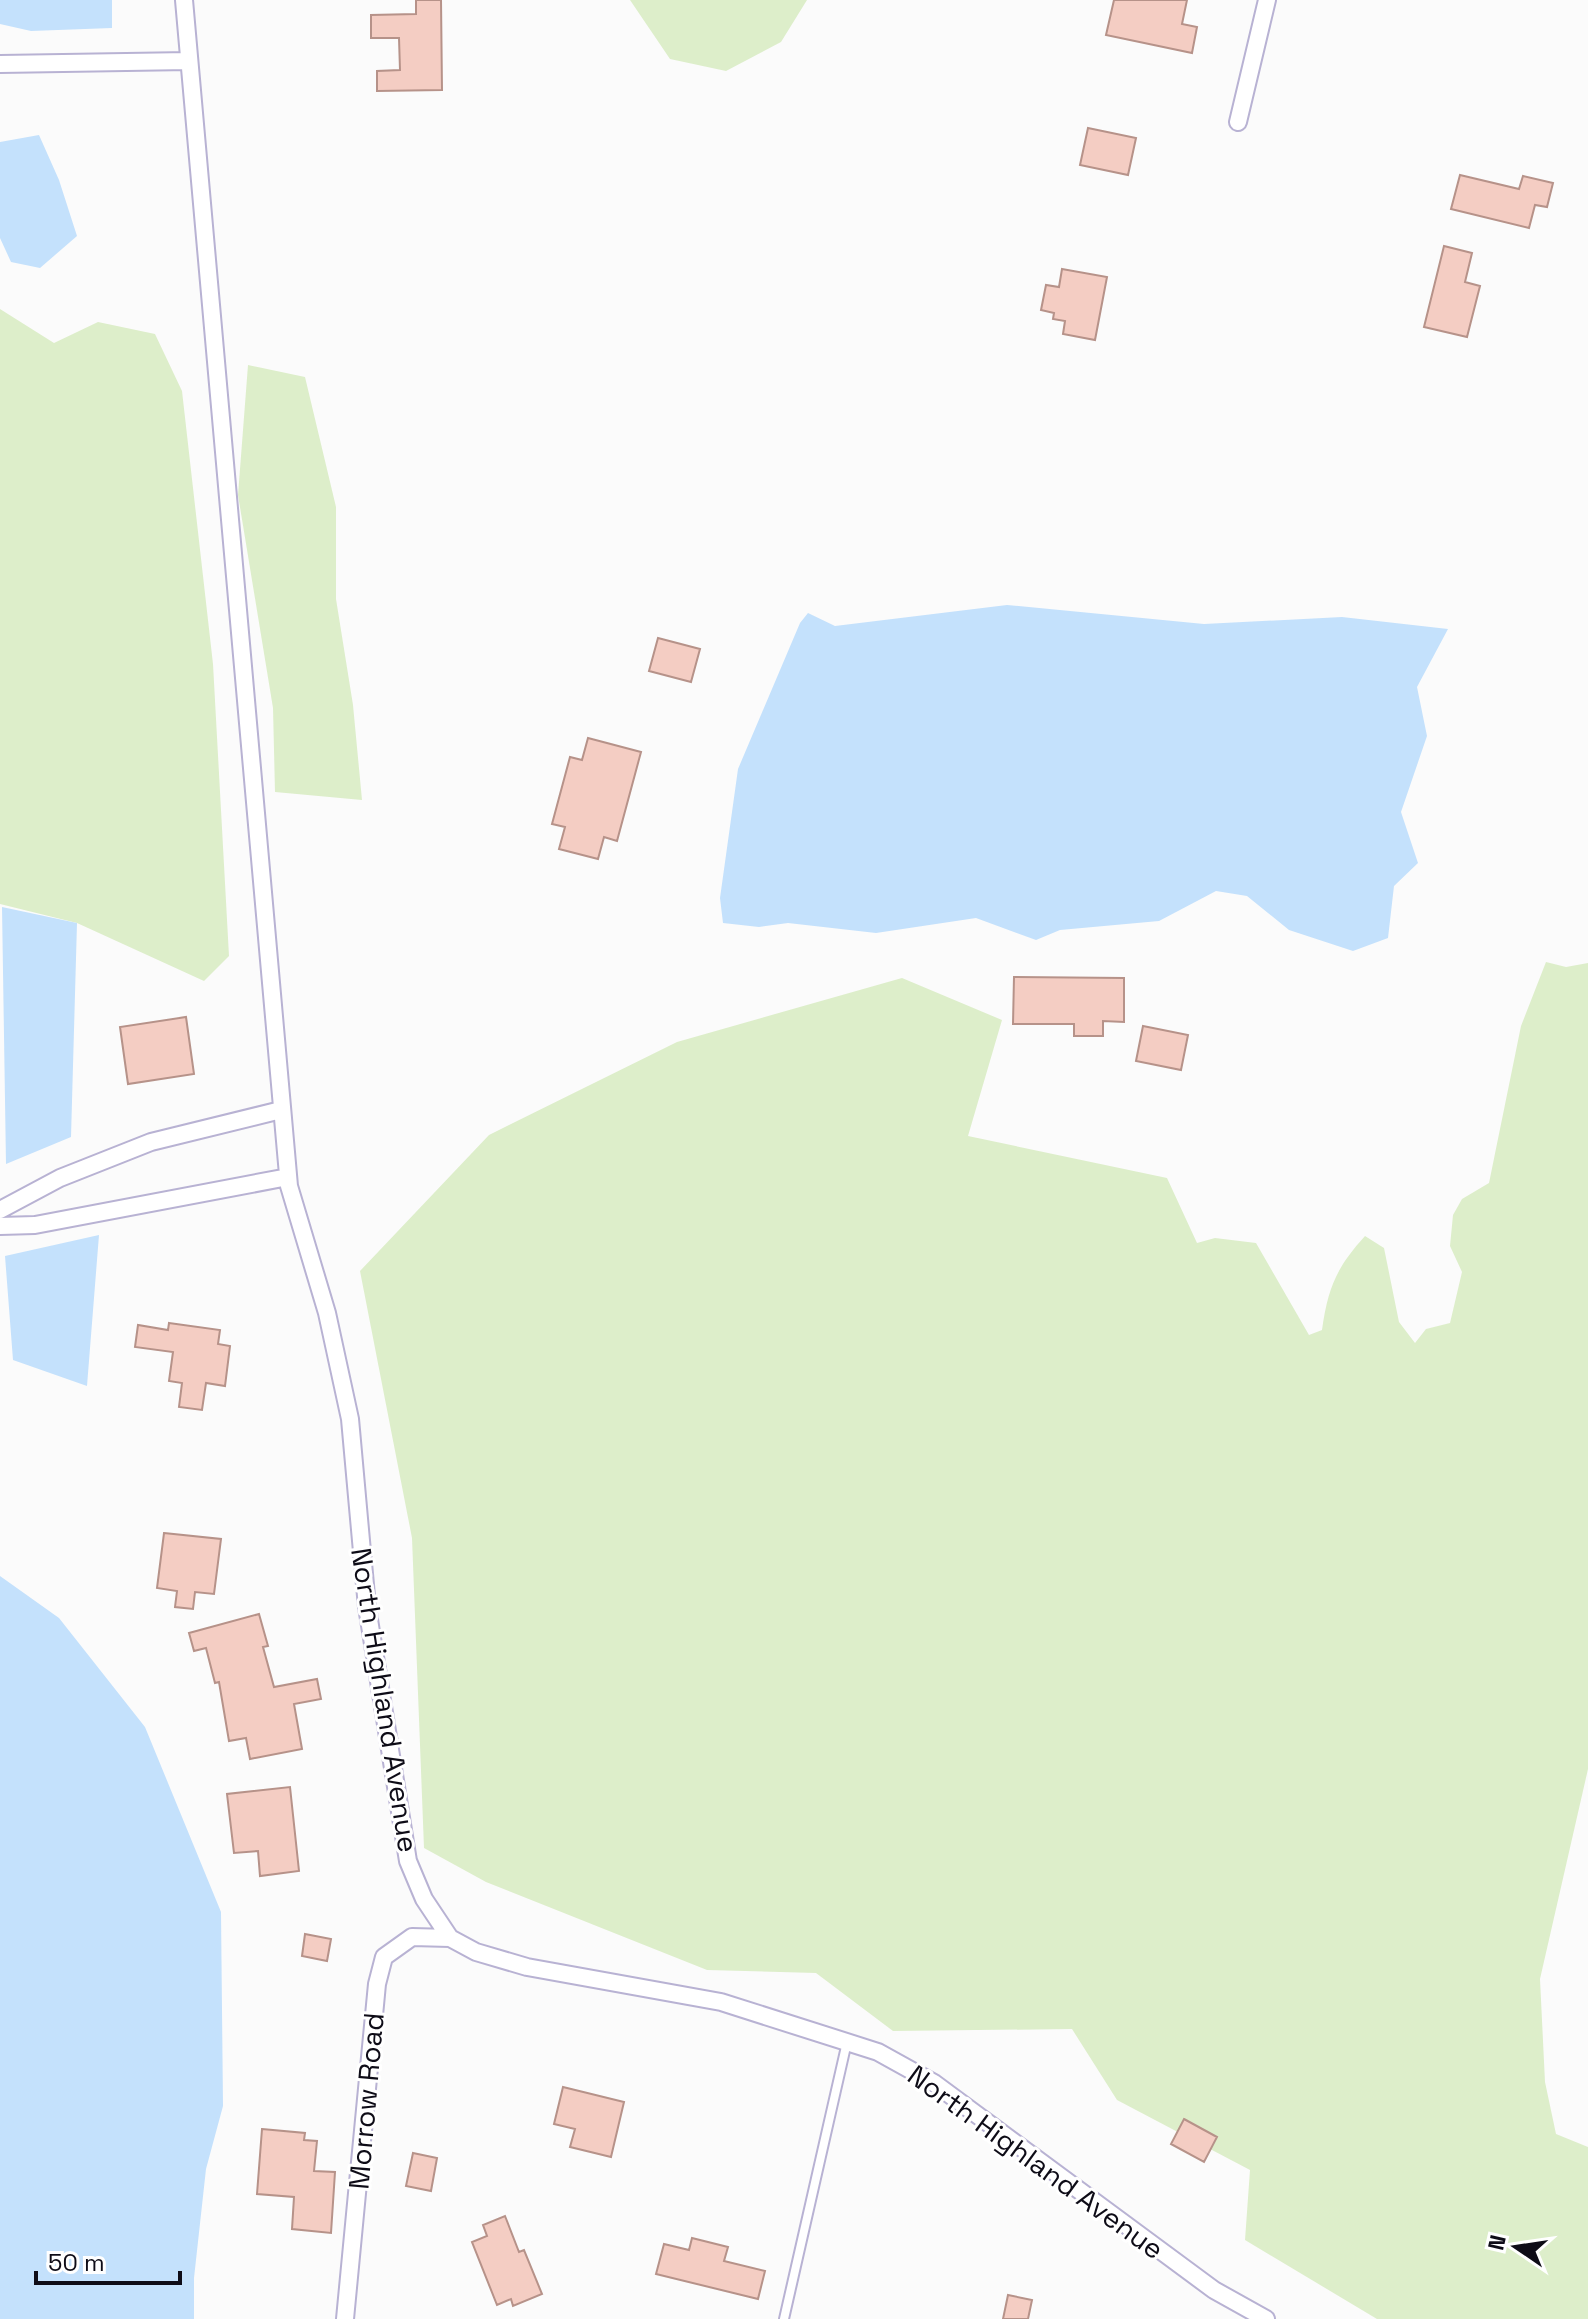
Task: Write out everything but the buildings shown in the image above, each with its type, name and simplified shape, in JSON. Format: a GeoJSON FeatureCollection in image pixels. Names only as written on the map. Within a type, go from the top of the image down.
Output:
{"type":"FeatureCollection","features":[{"type":"Feature","properties":{"kind":"street","name":"North Highland Avenue"},"geometry":{"type":"LineString","coordinates":[[184,0],[288,1177],[327,1313],[350,1419],[367,1607],[408,1861],[424,1899],[450,1938],[476,1952],[527,1967],[721,2002],[878,2052],[934,2083],[1214,2290],[1266,2319]]}},
{"type":"Feature","properties":{"kind":"street"},"geometry":{"type":"LineString","coordinates":[[1238,122],[1267,0]]}},
{"type":"Feature","properties":{"kind":"street"},"geometry":{"type":"LineString","coordinates":[[0,64],[189,61]]}},
{"type":"Feature","properties":{"kind":"street"},"geometry":{"type":"LineString","coordinates":[[0,1210],[60,1178],[151,1142],[281,1110]]}},
{"type":"Feature","properties":{"kind":"street"},"geometry":{"type":"LineString","coordinates":[[0,1226],[35,1225],[288,1177]]}},
{"type":"Feature","properties":{"kind":"street","name":"Morrow Road"},"geometry":{"type":"LineString","coordinates":[[345,2319],[377,1984],[384,1957],[412,1937],[450,1938]]}},
{"type":"Feature","properties":{"kind":"lane"},"geometry":{"type":"LineString","coordinates":[[784,2319],[847,2041]]}},
{"type":"Feature","properties":{"kind":"green space"},"geometry":{"type":"Polygon","coordinates":[[[630,0],[807,0],[781,42],[726,71],[670,59],[630,0]]]}},
{"type":"Feature","properties":{"kind":"green space"},"geometry":{"type":"Polygon","coordinates":[[[0,309],[54,343],[98,322],[155,334],[182,391],[213,664],[229,956],[204,981],[77,923],[0,904],[0,309]]]}},
{"type":"Feature","properties":{"kind":"green space"},"geometry":{"type":"Polygon","coordinates":[[[248,365],[305,377],[336,507],[336,599],[353,705],[362,800],[275,792],[273,708],[238,495],[248,365]]]}},
{"type":"Feature","properties":{"kind":"green space"},"geometry":{"type":"Polygon","coordinates":[[[1546,962],[1566,967],[1588,963],[1588,1769],[1540,1979],[1545,2082],[1556,2134],[1588,2147],[1588,2319],[1377,2319],[1245,2240],[1250,2170],[1117,2100],[1072,2029],[893,2031],[816,1973],[707,1970],[486,1882],[424,1848],[412,1538],[360,1271],[489,1135],[677,1042],[902,978],[1002,1020],[968,1136],[1167,1178],[1197,1243],[1215,1238],[1256,1243],[1309,1335],[1322,1330],[1335,1279],[1365,1236],[1384,1248],[1399,1322],[1415,1343],[1426,1329],[1450,1323],[1462,1272],[1450,1246],[1453,1215],[1462,1199],[1489,1183],[1521,1026],[1546,962]]]}},
{"type":"Feature","properties":{"kind":"water"},"geometry":{"type":"Polygon","coordinates":[[[0,0],[112,0],[112,28],[31,31],[0,24],[0,0]]]}},
{"type":"Feature","properties":{"kind":"water"},"geometry":{"type":"Polygon","coordinates":[[[39,135],[59,180],[77,236],[40,268],[11,262],[0,238],[0,142],[39,135]]]}},
{"type":"Feature","properties":{"kind":"water"},"geometry":{"type":"Polygon","coordinates":[[[1007,605],[1204,624],[1342,617],[1448,629],[1417,687],[1427,736],[1401,812],[1418,863],[1394,886],[1388,938],[1353,951],[1289,930],[1247,896],[1216,891],[1159,921],[1060,930],[1036,940],[976,918],[876,933],[788,923],[759,927],[723,923],[720,898],[738,769],[800,623],[808,613],[835,626],[1007,605]]]}},
{"type":"Feature","properties":{"kind":"water"},"geometry":{"type":"Polygon","coordinates":[[[2,907],[77,923],[71,1137],[6,1164],[2,907]]]}},
{"type":"Feature","properties":{"kind":"water"},"geometry":{"type":"Polygon","coordinates":[[[99,1235],[87,1386],[13,1360],[5,1256],[99,1235]]]}},
{"type":"Feature","properties":{"kind":"water"},"geometry":{"type":"Polygon","coordinates":[[[0,1576],[59,1618],[145,1727],[221,1912],[223,2106],[206,2169],[194,2278],[194,2319],[0,2319],[0,1576]]]}}]}
